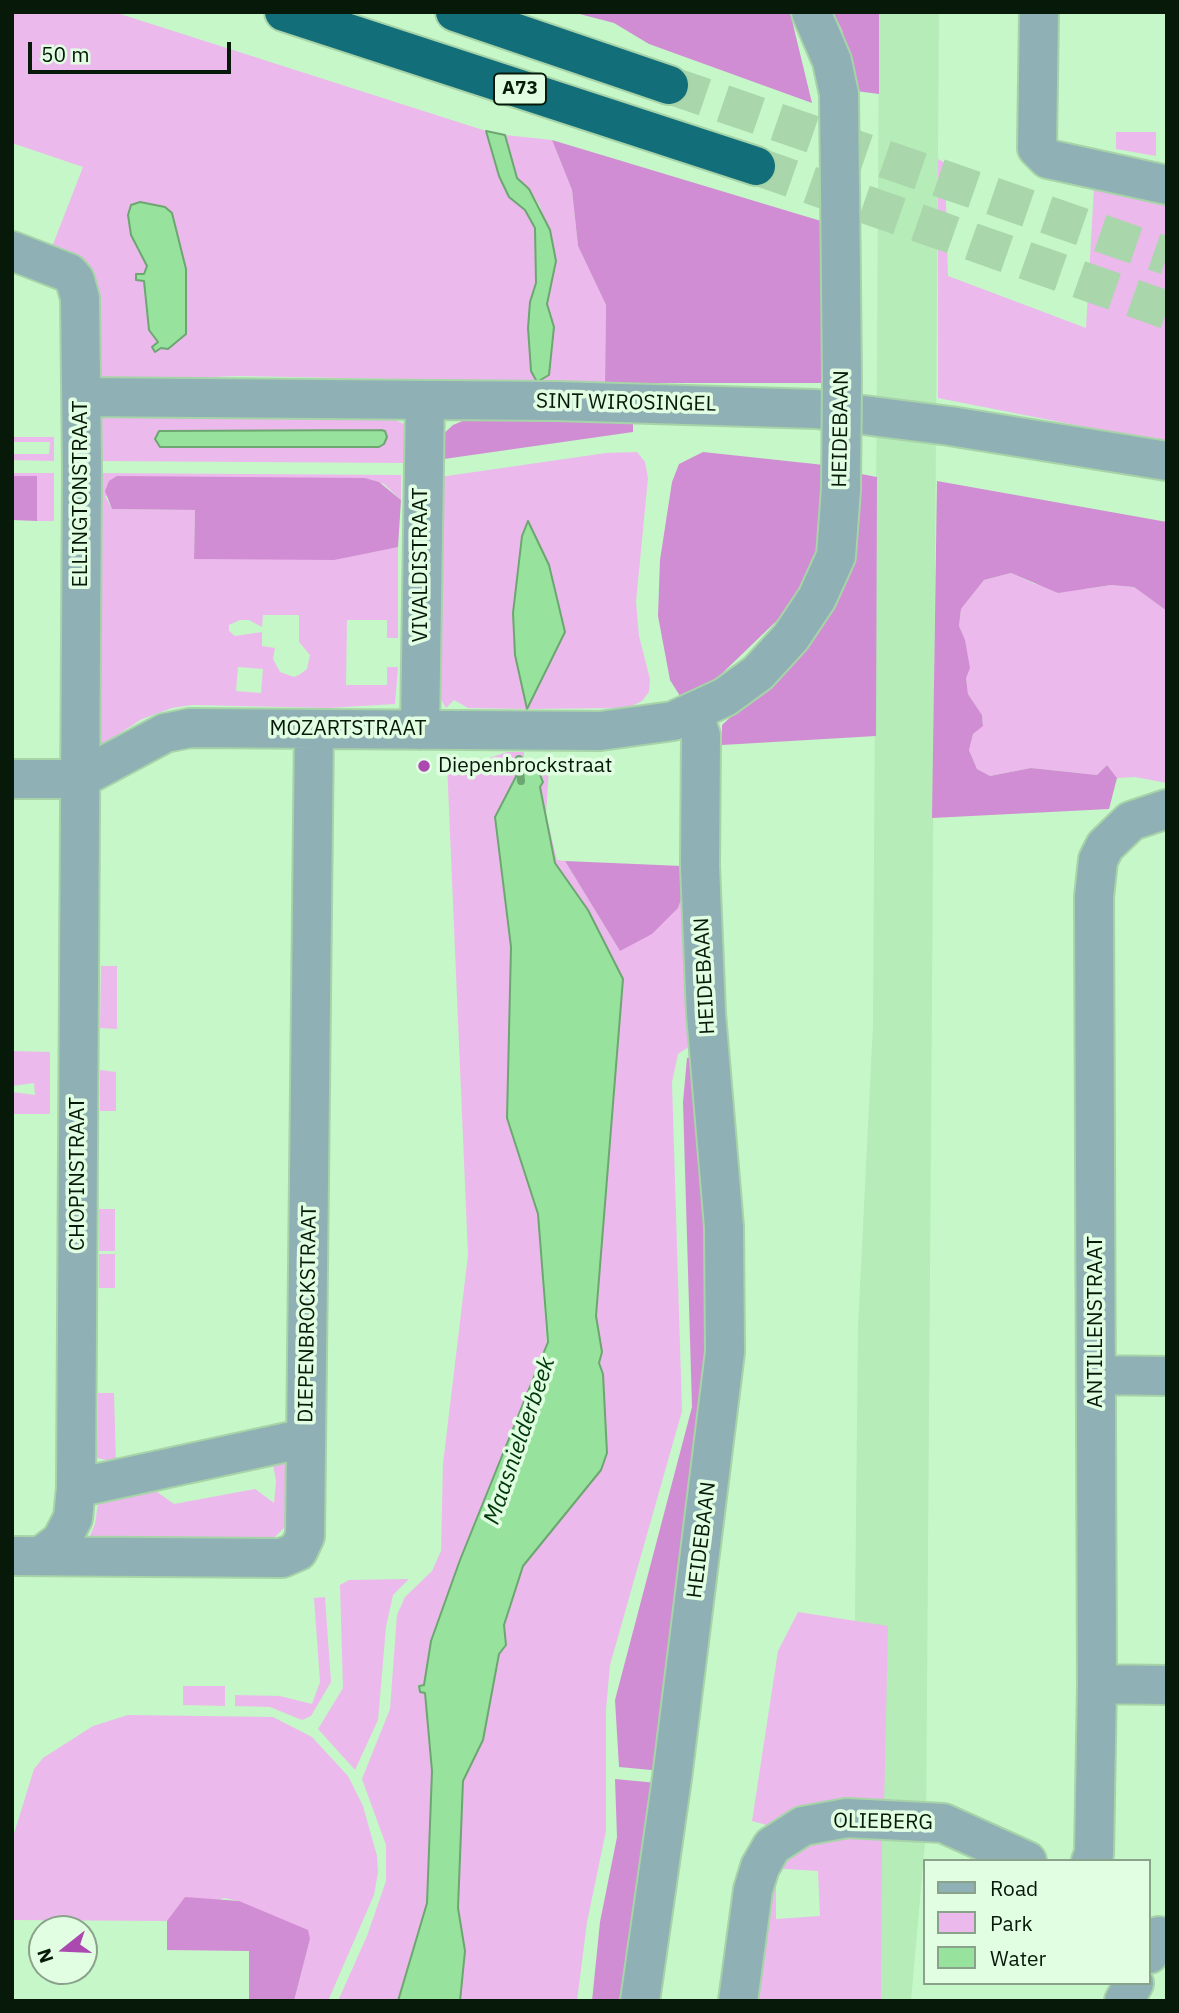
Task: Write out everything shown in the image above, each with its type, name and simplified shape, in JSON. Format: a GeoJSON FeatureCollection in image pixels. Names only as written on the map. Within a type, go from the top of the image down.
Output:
{"type":"FeatureCollection","features":[{"type":"Feature","properties":{"kind":"highway","name":"A73"},"geometry":{"type":"LineString","coordinates":[[284,12],[756,166]]}},
{"type":"Feature","properties":{"kind":"highway","name":"A73"},"geometry":{"type":"LineString","coordinates":[[455,12],[669,85]]}},
{"type":"Feature","properties":{"kind":"street","name":"HEIDEBAAN"},"geometry":{"type":"LineString","coordinates":[[640,2001],[673,1778],[725,1352],[724,1227],[706,1014],[701,736],[693,713],[726,697],[758,673],[791,637],[817,598],[836,556],[841,489],[842,379],[839,94],[832,61],[811,12]]}},
{"type":"Feature","properties":{"kind":"street"},"geometry":{"type":"LineString","coordinates":[[1039,12],[1037,148],[1048,159],[1167,185]]}},
{"type":"Feature","properties":{"kind":"street","name":"ELLINGTONSTRAAT"},"geometry":{"type":"LineString","coordinates":[[12,251],[61,269],[75,280],[80,298],[82,397],[79,779]]}},
{"type":"Feature","properties":{"kind":"street","name":"SINT WIROSINGEL"},"geometry":{"type":"LineString","coordinates":[[82,397],[629,402],[816,409],[950,426],[1167,461]]}},
{"type":"Feature","properties":{"kind":"street","name":"VIVALDISTRAAT"},"geometry":{"type":"LineString","coordinates":[[420,730],[425,400]]}},
{"type":"Feature","properties":{"kind":"street","name":"MOZARTSTRAAT"},"geometry":{"type":"LineString","coordinates":[[12,779],[79,779],[165,733],[190,728],[600,731],[662,723],[693,713]]}},
{"type":"Feature","properties":{"kind":"street","name":"DIEPENBROCKSTRAAT"},"geometry":{"type":"LineString","coordinates":[[27,1556],[282,1558],[298,1551],[304,1536],[314,729]]}},
{"type":"Feature","properties":{"kind":"street","name":"CHOPINSTRAAT"},"geometry":{"type":"LineString","coordinates":[[27,1556],[61,1541],[74,1518],[79,779]]}},
{"type":"Feature","properties":{"kind":"street","name":"ANTILLENSTRAAT"},"geometry":{"type":"LineString","coordinates":[[1092,1859],[1097,1684],[1096,873],[1105,846],[1119,830],[1131,821],[1160,810]]}},
{"type":"Feature","properties":{"kind":"street"},"geometry":{"type":"LineString","coordinates":[[1096,1375],[1167,1376]]}},
{"type":"Feature","properties":{"kind":"street","name":"DIEPENBROCKSTRAAT"},"geometry":{"type":"LineString","coordinates":[[76,1488],[306,1438]]}},
{"type":"Feature","properties":{"kind":"street"},"geometry":{"type":"LineString","coordinates":[[1097,1684],[1167,1685]]}},
{"type":"Feature","properties":{"kind":"street","name":"OLIEBERG"},"geometry":{"type":"LineString","coordinates":[[737,2001],[753,1890],[760,1867],[772,1846],[803,1826],[847,1818],[943,1823],[1023,1859]]}},
{"type":"Feature","properties":{"kind":"street"},"geometry":{"type":"LineString","coordinates":[[1124,2001],[1133,1985]]}},
{"type":"Feature","properties":{"kind":"shaded area"},"geometry":{"type":"Polygon","coordinates":[[[572,12],[790,12],[812,103],[649,44],[614,23],[572,12]]]}},
{"type":"Feature","properties":{"kind":"shaded area"},"geometry":{"type":"Polygon","coordinates":[[[833,12],[879,12],[879,94],[856,91],[842,30],[833,12]]]}},
{"type":"Feature","properties":{"kind":"shaded area"},"geometry":{"type":"Polygon","coordinates":[[[879,12],[939,12],[926,1831],[911,2001],[851,2001],[858,1326],[873,1025],[879,12]]]}},
{"type":"Feature","properties":{"kind":"shaded area"},"geometry":{"type":"Polygon","coordinates":[[[552,140],[821,221],[822,383],[605,383],[606,305],[578,246],[572,190],[552,140]]]}},
{"type":"Feature","properties":{"kind":"shaded area"},"geometry":{"type":"Polygon","coordinates":[[[472,417],[633,420],[633,432],[437,460],[439,438],[453,425],[472,417]]]}},
{"type":"Feature","properties":{"kind":"shaded area"},"geometry":{"type":"Polygon","coordinates":[[[703,452],[824,465],[823,517],[817,554],[791,607],[709,686],[694,694],[680,696],[670,680],[658,616],[660,560],[672,482],[679,464],[703,452]]]}},
{"type":"Feature","properties":{"kind":"shaded area"},"geometry":{"type":"Polygon","coordinates":[[[861,474],[877,477],[876,736],[722,745],[722,725],[797,656],[854,548],[861,474]]]}},
{"type":"Feature","properties":{"kind":"shaded area"},"geometry":{"type":"Polygon","coordinates":[[[12,476],[37,476],[37,521],[12,520],[12,476]]]}},
{"type":"Feature","properties":{"kind":"shaded area"},"geometry":{"type":"Polygon","coordinates":[[[117,476],[365,478],[379,482],[401,500],[398,547],[334,560],[194,559],[195,510],[112,509],[105,491],[109,481],[117,476]]]}},
{"type":"Feature","properties":{"kind":"shaded area"},"geometry":{"type":"Polygon","coordinates":[[[937,481],[1167,522],[1167,611],[1134,587],[1111,585],[1058,593],[1011,573],[984,580],[961,609],[959,626],[965,640],[970,668],[966,678],[968,694],[982,715],[983,726],[973,734],[969,750],[977,769],[990,776],[1031,768],[1097,775],[1107,765],[1117,778],[1109,809],[932,818],[937,481]]]}},
{"type":"Feature","properties":{"kind":"shaded area"},"geometry":{"type":"Polygon","coordinates":[[[565,861],[682,866],[683,893],[678,908],[652,934],[620,951],[565,861]]]}},
{"type":"Feature","properties":{"kind":"shaded area"},"geometry":{"type":"Polygon","coordinates":[[[700,1054],[710,1236],[708,1340],[662,1771],[619,1767],[615,1700],[692,1407],[683,1102],[687,1058],[700,1054]]]}},
{"type":"Feature","properties":{"kind":"shaded area"},"geometry":{"type":"Polygon","coordinates":[[[615,1779],[657,1783],[625,2001],[592,2001],[600,1922],[617,1837],[615,1779]]]}},
{"type":"Feature","properties":{"kind":"shaded area"},"geometry":{"type":"Polygon","coordinates":[[[185,1897],[239,1901],[308,1930],[310,1939],[294,2001],[249,2001],[249,1951],[167,1950],[167,1921],[185,1897]]]}},
{"type":"Feature","properties":{"kind":"green space"},"geometry":{"type":"Polygon","coordinates":[[[12,12],[114,12],[486,131],[499,176],[509,197],[525,210],[535,228],[536,283],[530,302],[554,327],[547,304],[556,261],[540,206],[529,189],[517,178],[505,135],[552,140],[572,190],[578,246],[606,305],[605,383],[237,376],[96,382],[93,269],[50,252],[83,167],[12,143],[12,12]]]}},
{"type":"Feature","properties":{"kind":"green space"},"geometry":{"type":"Polygon","coordinates":[[[1116,132],[1156,132],[1156,156],[1116,149],[1116,132]]]}},
{"type":"Feature","properties":{"kind":"green space"},"geometry":{"type":"Polygon","coordinates":[[[938,159],[945,163],[948,276],[1086,328],[1094,187],[1167,203],[1167,443],[938,398],[938,159]]]}},
{"type":"Feature","properties":{"kind":"green space"},"geometry":{"type":"Polygon","coordinates":[[[115,413],[387,416],[404,424],[408,430],[406,463],[96,461],[95,428],[103,417],[115,413]]]}},
{"type":"Feature","properties":{"kind":"green space"},"geometry":{"type":"Polygon","coordinates":[[[12,437],[54,437],[54,461],[12,460],[12,454],[49,454],[50,442],[12,442],[12,437]]]}},
{"type":"Feature","properties":{"kind":"green space"},"geometry":{"type":"Polygon","coordinates":[[[637,452],[645,462],[648,478],[636,602],[639,636],[650,679],[649,692],[642,701],[628,708],[468,708],[454,700],[446,708],[431,683],[440,477],[606,453],[637,452]],[[528,522],[522,536],[513,613],[515,655],[528,522]]]}},
{"type":"Feature","properties":{"kind":"green space"},"geometry":{"type":"Polygon","coordinates":[[[12,473],[54,473],[54,521],[37,521],[37,476],[12,476],[12,473]]]}},
{"type":"Feature","properties":{"kind":"green space"},"geometry":{"type":"Polygon","coordinates":[[[97,473],[401,475],[401,500],[384,484],[365,478],[105,496],[112,509],[195,510],[194,559],[398,547],[398,638],[387,638],[387,620],[347,620],[346,685],[387,685],[387,667],[398,667],[395,704],[328,708],[192,705],[172,708],[142,719],[97,748],[97,473]],[[263,615],[262,627],[249,620],[240,620],[229,625],[229,631],[235,636],[262,632],[262,646],[275,648],[273,659],[280,672],[294,677],[299,675],[307,669],[310,655],[299,642],[299,615],[263,615]],[[238,667],[236,691],[261,693],[263,669],[238,667]]]}},
{"type":"Feature","properties":{"kind":"green space"},"geometry":{"type":"Polygon","coordinates":[[[1011,573],[1035,584],[1085,589],[1111,585],[1134,587],[1167,611],[1167,783],[1135,777],[1117,778],[1107,765],[1097,775],[1031,768],[990,776],[977,769],[969,750],[973,734],[983,725],[982,715],[968,694],[959,626],[961,609],[984,580],[1011,573]]]}},
{"type":"Feature","properties":{"kind":"green space"},"geometry":{"type":"Polygon","coordinates":[[[507,752],[524,752],[524,763],[520,764],[520,769],[495,817],[511,947],[507,1118],[538,1214],[547,1349],[461,1557],[431,1641],[424,1684],[418,1685],[419,1693],[425,1693],[432,1771],[428,1887],[424,1919],[398,2001],[338,2001],[367,1936],[386,1881],[386,1845],[362,1779],[390,1709],[397,1615],[405,1597],[432,1571],[441,1551],[443,1464],[468,1255],[447,763],[472,764],[507,752]]]}},
{"type":"Feature","properties":{"kind":"green space"},"geometry":{"type":"Polygon","coordinates":[[[537,765],[549,769],[546,814],[557,860],[565,861],[620,951],[683,893],[693,1044],[678,1054],[672,1082],[682,1411],[610,1665],[606,1710],[606,1831],[587,1922],[577,2001],[460,2001],[465,1951],[458,1908],[463,1781],[483,1740],[499,1654],[506,1645],[504,1625],[523,1566],[601,1470],[607,1453],[603,1374],[599,1363],[602,1352],[596,1316],[623,979],[588,910],[555,863],[540,786],[544,781],[537,765]]]}},
{"type":"Feature","properties":{"kind":"green space"},"geometry":{"type":"Polygon","coordinates":[[[101,966],[117,966],[117,1029],[100,1028],[101,966]]]}},
{"type":"Feature","properties":{"kind":"green space"},"geometry":{"type":"Polygon","coordinates":[[[12,1051],[50,1052],[50,1114],[12,1114],[12,1092],[35,1095],[34,1083],[12,1086],[12,1051]]]}},
{"type":"Feature","properties":{"kind":"green space"},"geometry":{"type":"Polygon","coordinates":[[[100,1070],[116,1072],[116,1111],[100,1111],[100,1070]]]}},
{"type":"Feature","properties":{"kind":"green space"},"geometry":{"type":"Polygon","coordinates":[[[99,1209],[115,1209],[115,1251],[99,1251],[99,1209]]]}},
{"type":"Feature","properties":{"kind":"green space"},"geometry":{"type":"Polygon","coordinates":[[[99,1254],[115,1254],[115,1288],[99,1288],[99,1254]]]}},
{"type":"Feature","properties":{"kind":"green space"},"geometry":{"type":"Polygon","coordinates":[[[98,1393],[114,1393],[116,1462],[97,1458],[98,1393]]]}},
{"type":"Feature","properties":{"kind":"green space"},"geometry":{"type":"Polygon","coordinates":[[[292,1461],[286,1526],[268,1544],[86,1545],[95,1524],[98,1503],[150,1487],[174,1504],[255,1489],[274,1503],[276,1481],[273,1464],[292,1461]]]}},
{"type":"Feature","properties":{"kind":"green space"},"geometry":{"type":"Polygon","coordinates":[[[409,1579],[393,1595],[386,1627],[378,1720],[355,1770],[318,1729],[343,1688],[340,1585],[349,1580],[409,1579]]]}},
{"type":"Feature","properties":{"kind":"green space"},"geometry":{"type":"Polygon","coordinates":[[[325,1597],[331,1682],[311,1716],[302,1720],[270,1707],[235,1706],[235,1695],[280,1696],[312,1704],[320,1682],[314,1598],[325,1597]]]}},
{"type":"Feature","properties":{"kind":"green space"},"geometry":{"type":"Polygon","coordinates":[[[798,1612],[888,1626],[884,1808],[770,1826],[752,1821],[778,1651],[798,1612]]]}},
{"type":"Feature","properties":{"kind":"green space"},"geometry":{"type":"Polygon","coordinates":[[[183,1686],[225,1686],[225,1706],[183,1705],[183,1686]]]}},
{"type":"Feature","properties":{"kind":"green space"},"geometry":{"type":"Polygon","coordinates":[[[128,1715],[273,1717],[312,1737],[348,1776],[363,1806],[377,1856],[378,1872],[374,1895],[328,2001],[294,2001],[310,1939],[239,1901],[224,1898],[167,1921],[98,1921],[98,1915],[28,1915],[28,1920],[12,1920],[12,1840],[34,1769],[43,1758],[93,1726],[128,1715]]]}},
{"type":"Feature","properties":{"kind":"green space"},"geometry":{"type":"Polygon","coordinates":[[[882,1830],[881,2001],[748,2001],[765,1885],[776,1883],[776,1919],[820,1916],[818,1871],[770,1868],[799,1841],[882,1830]]]}},
{"type":"Feature","properties":{"kind":"water"},"geometry":{"type":"Polygon","coordinates":[[[486,131],[505,135],[517,178],[529,189],[550,230],[556,261],[547,304],[554,327],[549,375],[537,382],[531,371],[528,328],[530,302],[536,283],[535,228],[525,210],[509,197],[499,176],[486,131]]]}},
{"type":"Feature","properties":{"kind":"water"},"geometry":{"type":"Polygon","coordinates":[[[140,202],[165,207],[172,213],[186,269],[186,334],[168,349],[161,348],[155,352],[152,347],[158,342],[149,330],[144,281],[136,280],[136,274],[144,274],[147,266],[131,235],[128,215],[131,205],[140,202]]]}},
{"type":"Feature","properties":{"kind":"water"},"geometry":{"type":"Polygon","coordinates":[[[159,431],[385,431],[387,437],[379,447],[160,447],[155,439],[159,431]]]}},
{"type":"Feature","properties":{"kind":"water"},"geometry":{"type":"Polygon","coordinates":[[[528,521],[549,565],[565,632],[527,709],[515,655],[513,613],[522,536],[528,521]]]}},
{"type":"Feature","properties":{"kind":"water"},"geometry":{"type":"Polygon","coordinates":[[[522,765],[536,765],[543,782],[540,787],[555,863],[588,910],[623,979],[596,1316],[602,1352],[599,1363],[603,1374],[607,1453],[601,1470],[523,1566],[504,1625],[506,1645],[499,1654],[483,1740],[463,1781],[458,1908],[465,1951],[460,2001],[398,2001],[427,1903],[432,1771],[425,1693],[420,1692],[419,1686],[424,1685],[431,1641],[460,1560],[548,1342],[538,1214],[507,1118],[511,947],[495,817],[522,765]]]}},
{"type":"Feature","properties":{"kind":"waterway","name":"Maasnielderbeek"},"geometry":{"type":"LineString","coordinates":[[519,759],[521,781]]}},
{"type":"Feature","properties":{"kind":"tunnel"},"geometry":{"type":"LineString","coordinates":[[669,85],[1167,256]]}},
{"type":"Feature","properties":{"kind":"tunnel"},"geometry":{"type":"LineString","coordinates":[[756,166],[1167,310]]}},
{"type":"Feature","properties":{"kind":"place","name":"Diepenbrockstraat"},"geometry":{"type":"Point","coordinates":[424,766]}}]}
